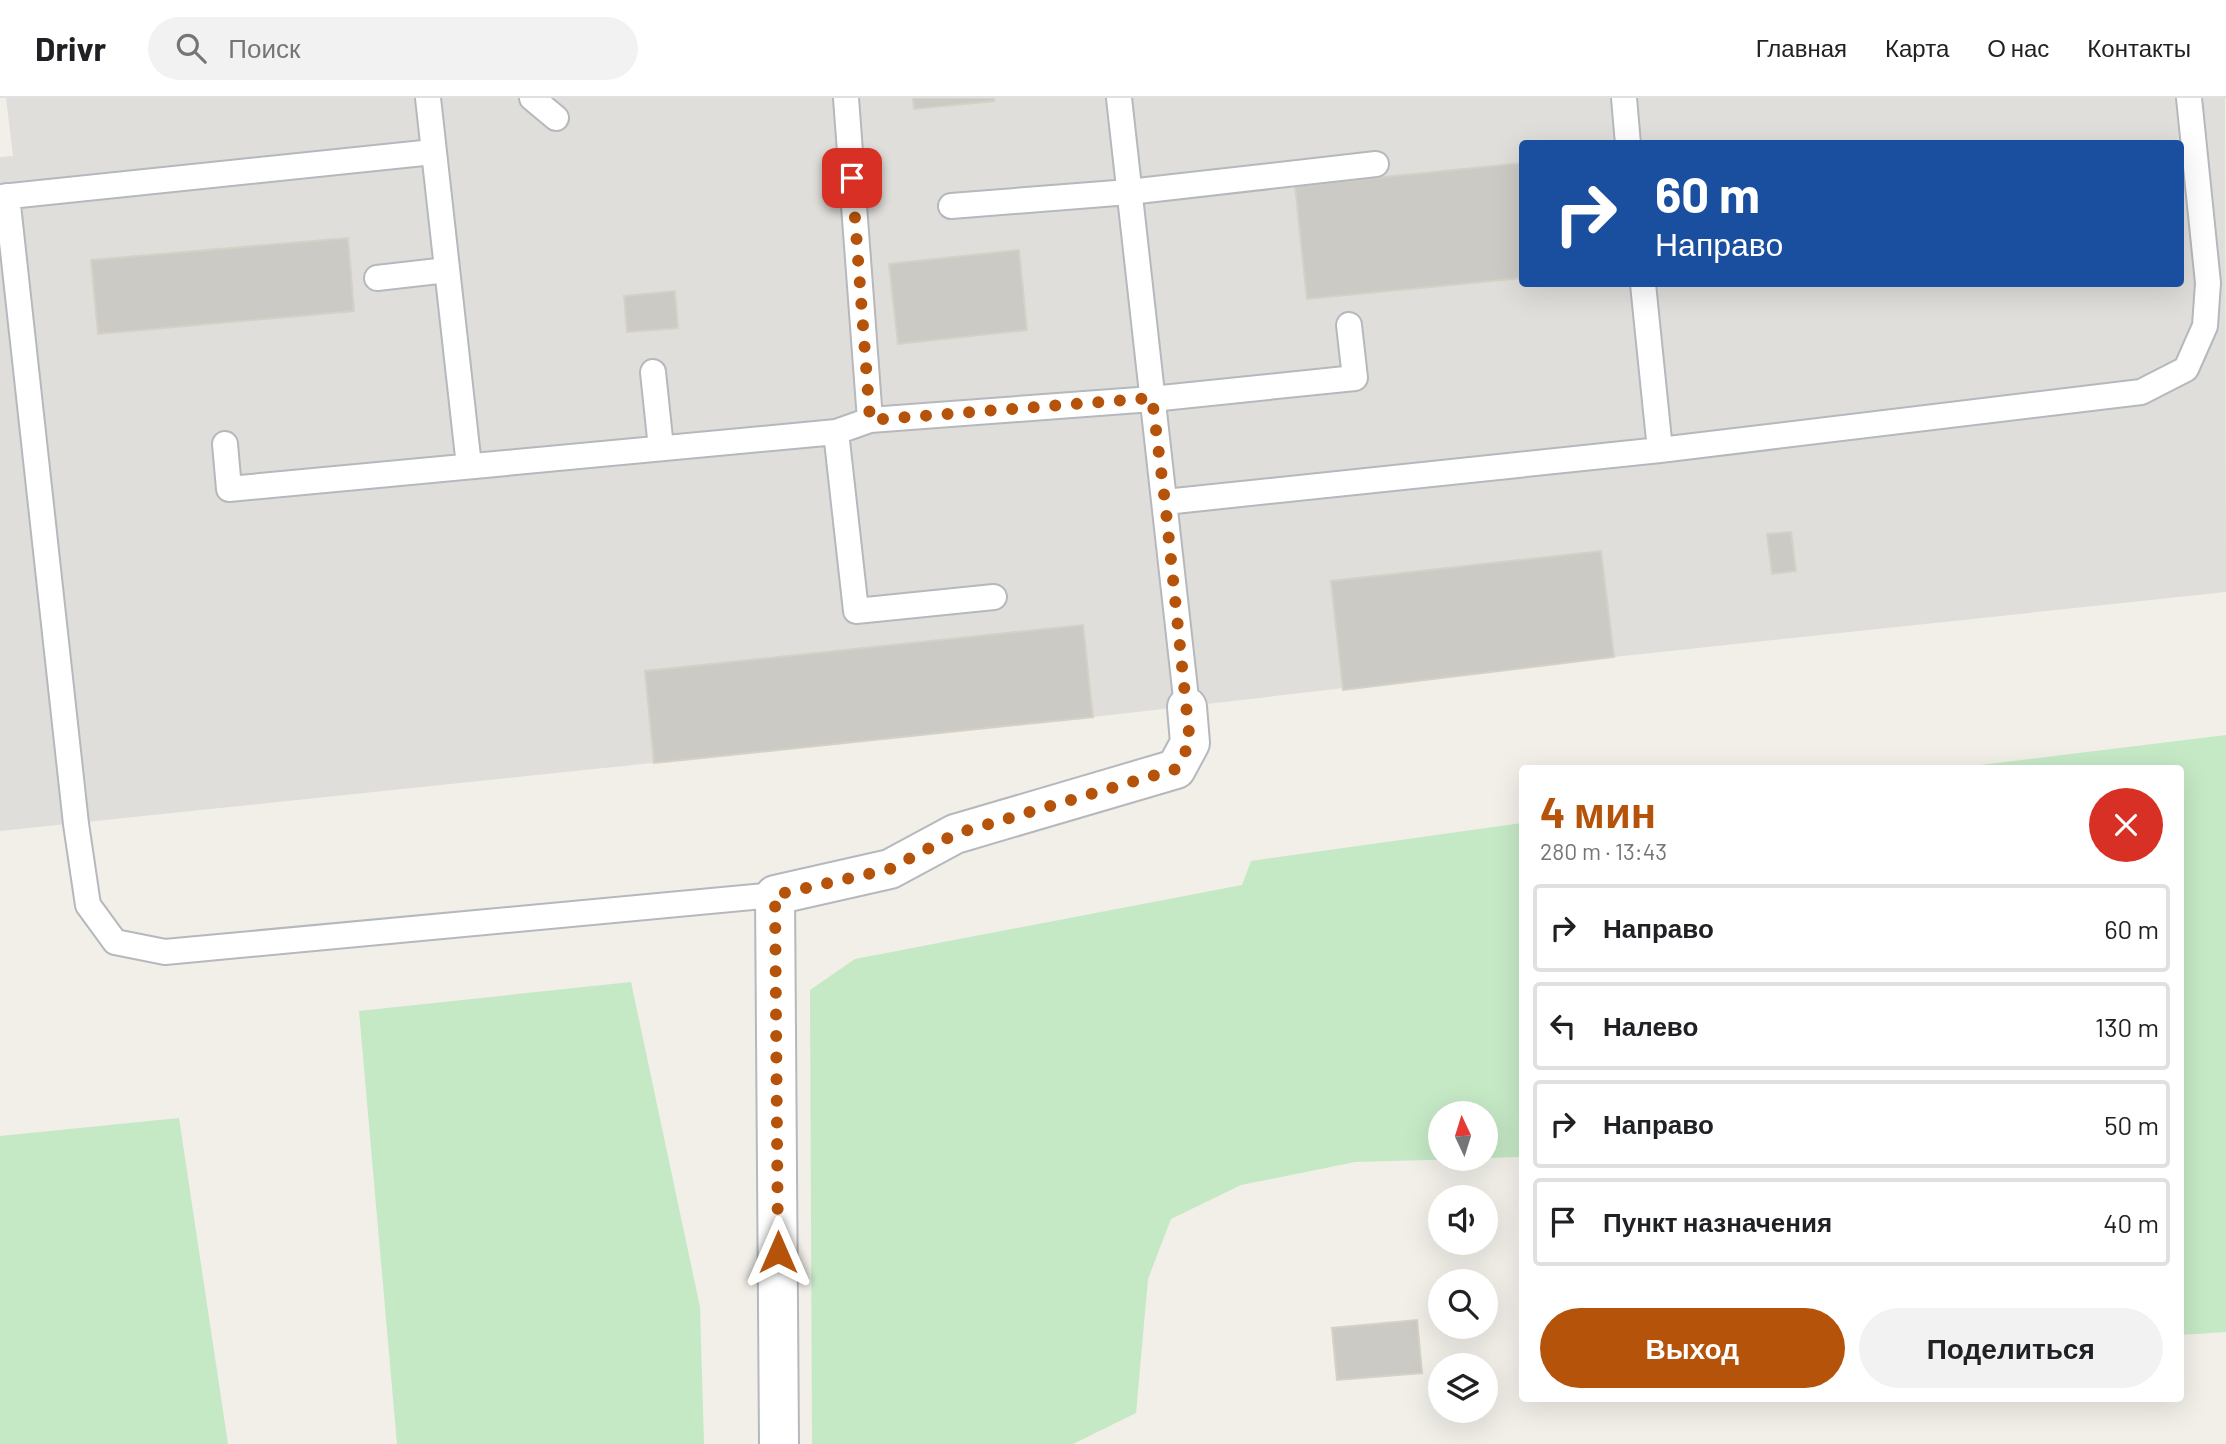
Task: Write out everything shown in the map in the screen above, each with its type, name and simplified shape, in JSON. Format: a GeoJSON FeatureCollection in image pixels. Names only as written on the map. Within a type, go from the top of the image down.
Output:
{"type":"FeatureCollection","features":[{"type":"Feature","properties":{"kind":"street"},"geometry":{"type":"LineString","coordinates":[[779,1444],[775,895],[890,869],[955,834],[1176,769],[1190,743],[1187,707]]}},
{"type":"Feature","properties":{"kind":"lane"},"geometry":{"type":"LineString","coordinates":[[428,98],[469,466]]}},
{"type":"Feature","properties":{"kind":"lane"},"geometry":{"type":"LineString","coordinates":[[532,98],[556,118]]}},
{"type":"Feature","properties":{"kind":"lane"},"geometry":{"type":"LineString","coordinates":[[846,98],[870,420]]}},
{"type":"Feature","properties":{"kind":"lane"},"geometry":{"type":"LineString","coordinates":[[1119,98],[1187,707]]}},
{"type":"Feature","properties":{"kind":"lane"},"geometry":{"type":"LineString","coordinates":[[1624,98],[1628,140]]}},
{"type":"Feature","properties":{"kind":"lane"},"geometry":{"type":"LineString","coordinates":[[1165,502],[1660,450],[2141,392],[2186,369],[2205,326],[2208,283],[2189,98]]}},
{"type":"Feature","properties":{"kind":"lane"},"geometry":{"type":"LineString","coordinates":[[433,152],[3,197],[57,635],[76,824],[88,905],[115,942],[165,952],[775,895]]}},
{"type":"Feature","properties":{"kind":"lane"},"geometry":{"type":"LineString","coordinates":[[951,205],[1129,192],[1376,164]]}},
{"type":"Feature","properties":{"kind":"lane"},"geometry":{"type":"LineString","coordinates":[[377,278],[447,270]]}},
{"type":"Feature","properties":{"kind":"lane"},"geometry":{"type":"LineString","coordinates":[[1643,287],[1660,450]]}},
{"type":"Feature","properties":{"kind":"lane"},"geometry":{"type":"LineString","coordinates":[[225,444],[229,489],[835,432],[870,420],[1152,398],[1355,378],[1349,325]]}},
{"type":"Feature","properties":{"kind":"lane"},"geometry":{"type":"LineString","coordinates":[[653,372],[661,448]]}},
{"type":"Feature","properties":{"kind":"lane"},"geometry":{"type":"LineString","coordinates":[[835,432],[856,611],[994,597]]}},
{"type":"Feature","properties":{"kind":"shaded area"},"geometry":{"type":"Polygon","coordinates":[[[6,98],[2225,98],[2226,592],[1614,657],[1093,717],[0,831],[0,157],[13,156],[6,98]]]}},
{"type":"Feature","properties":{"kind":"green space"},"geometry":{"type":"Polygon","coordinates":[[[2226,735],[2226,1332],[2184,1335],[2184,765],[1981,765],[2226,735]]]}},
{"type":"Feature","properties":{"kind":"green space"},"geometry":{"type":"Polygon","coordinates":[[[1519,823],[1519,1157],[1498,1158],[1498,1101],[1428,1101],[1428,1160],[1355,1162],[1241,1185],[1171,1219],[1148,1279],[1136,1413],[1073,1444],[812,1444],[810,990],[855,959],[1242,885],[1251,861],[1519,823]]]}},
{"type":"Feature","properties":{"kind":"green space"},"geometry":{"type":"Polygon","coordinates":[[[631,982],[700,1307],[704,1444],[397,1444],[359,1011],[631,982]]]}},
{"type":"Feature","properties":{"kind":"green space"},"geometry":{"type":"Polygon","coordinates":[[[179,1118],[228,1444],[0,1444],[0,1136],[179,1118]]]}},
{"type":"Feature","properties":{"kind":"building"},"geometry":{"type":"Polygon","coordinates":[[[913,98],[994,98],[994,101],[914,109],[913,98]]]}},
{"type":"Feature","properties":{"kind":"building"},"geometry":{"type":"Polygon","coordinates":[[[1519,163],[1519,278],[1307,299],[1295,186],[1519,163]]]}},
{"type":"Feature","properties":{"kind":"building"},"geometry":{"type":"Polygon","coordinates":[[[348,238],[354,311],[98,334],[91,260],[348,238]]]}},
{"type":"Feature","properties":{"kind":"building"},"geometry":{"type":"Polygon","coordinates":[[[1019,250],[1027,330],[898,344],[889,264],[1019,250]]]}},
{"type":"Feature","properties":{"kind":"building"},"geometry":{"type":"Polygon","coordinates":[[[675,291],[678,328],[627,332],[624,296],[675,291]]]}},
{"type":"Feature","properties":{"kind":"building"},"geometry":{"type":"Polygon","coordinates":[[[1791,532],[1796,571],[1772,574],[1767,534],[1791,532]]]}},
{"type":"Feature","properties":{"kind":"building"},"geometry":{"type":"Polygon","coordinates":[[[1601,551],[1614,657],[1343,690],[1331,581],[1601,551]]]}},
{"type":"Feature","properties":{"kind":"building"},"geometry":{"type":"Polygon","coordinates":[[[1083,625],[1093,717],[654,763],[645,671],[1083,625]]]}},
{"type":"Feature","properties":{"kind":"building"},"geometry":{"type":"Polygon","coordinates":[[[1417,1320],[1422,1373],[1337,1380],[1332,1328],[1417,1320]]]}},
{"type":"Feature","properties":{"kind":"route"},"geometry":{"type":"LineString","coordinates":[[778,1252],[775,895],[890,869],[955,834],[1176,769],[1190,743],[1152,398],[870,420],[852,178]]}}]}
